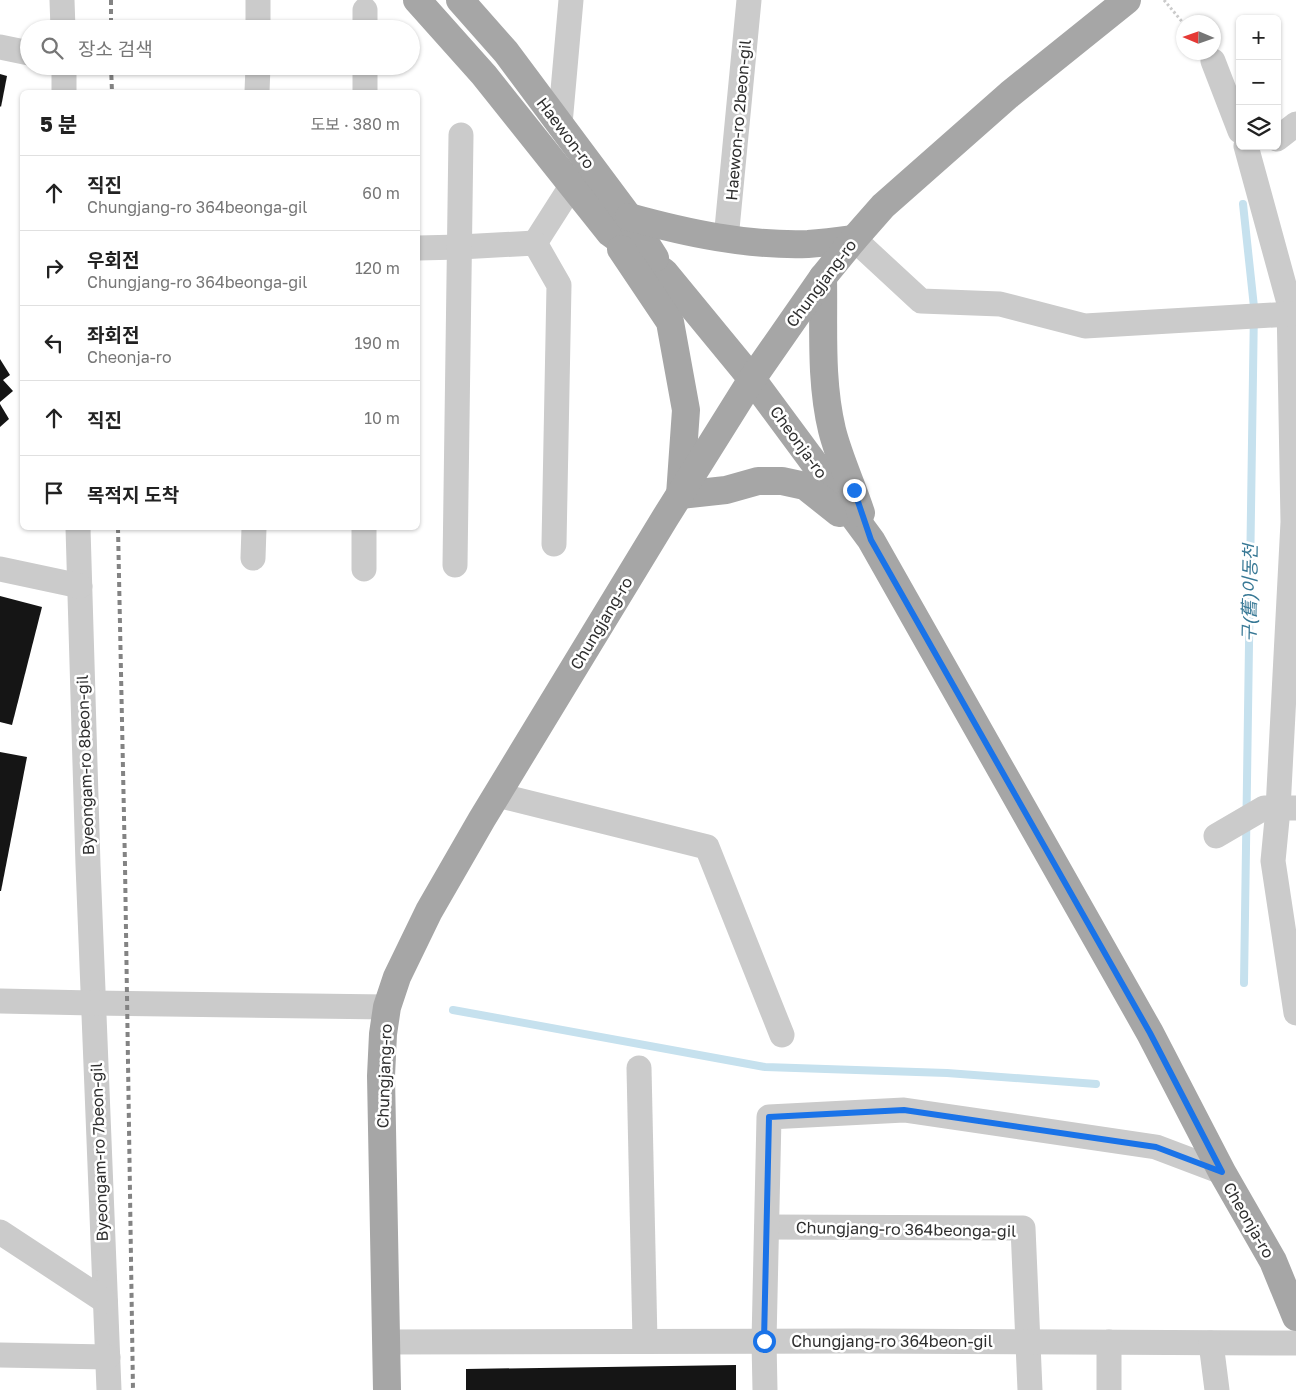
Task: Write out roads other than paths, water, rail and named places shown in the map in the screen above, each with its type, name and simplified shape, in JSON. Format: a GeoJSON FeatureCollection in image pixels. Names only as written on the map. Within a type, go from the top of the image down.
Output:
{"type":"FeatureCollection","features":[{"type":"Feature","properties":{"kind":"main road"},"geometry":{"type":"LineString","coordinates":[[417,0],[484,75],[572,185],[619,225],[670,322],[686,410],[680,495],[726,490],[758,481],[782,481],[805,486],[871,540]]}},
{"type":"Feature","properties":{"kind":"main road","name":"Haewon-ro"},"geometry":{"type":"LineString","coordinates":[[460,0],[506,52],[560,124],[619,225],[664,272]]}},
{"type":"Feature","properties":{"kind":"main road","name":"Chungjang-ro"},"geometry":{"type":"LineString","coordinates":[[387,1390],[381,1076],[383,1034],[387,1007],[398,977],[429,911],[497,795],[752,379],[823,277],[883,206],[1002,101],[1127,0]]}},
{"type":"Feature","properties":{"kind":"main road"},"geometry":{"type":"LineString","coordinates":[[619,225],[767,243],[808,244],[854,239]]}},
{"type":"Feature","properties":{"kind":"main road","name":"Cheonja-ro"},"geometry":{"type":"LineString","coordinates":[[664,272],[752,379],[871,540],[1150,1033],[1222,1172],[1273,1261],[1296,1317]]}},
{"type":"Feature","properties":{"kind":"main road"},"geometry":{"type":"LineString","coordinates":[[823,277],[824,374],[828,409],[838,448],[871,540]]}},
{"type":"Feature","properties":{"kind":"street"},"geometry":{"type":"LineString","coordinates":[[62,0],[63,20]]}},
{"type":"Feature","properties":{"kind":"street"},"geometry":{"type":"LineString","coordinates":[[258,0],[258,20]]}},
{"type":"Feature","properties":{"kind":"street"},"geometry":{"type":"LineString","coordinates":[[560,124],[571,0]]}},
{"type":"Feature","properties":{"kind":"street","name":"Haewon-ro 2beon-gil"},"geometry":{"type":"LineString","coordinates":[[726,239],[749,0]]}},
{"type":"Feature","properties":{"kind":"street"},"geometry":{"type":"LineString","coordinates":[[0,47],[20,50]]}},
{"type":"Feature","properties":{"kind":"street"},"geometry":{"type":"LineString","coordinates":[[1213,61],[1236,121]]}},
{"type":"Feature","properties":{"kind":"street"},"geometry":{"type":"LineString","coordinates":[[64,75],[64,90]]}},
{"type":"Feature","properties":{"kind":"street"},"geometry":{"type":"LineString","coordinates":[[257,90],[258,75]]}},
{"type":"Feature","properties":{"kind":"street"},"geometry":{"type":"LineString","coordinates":[[365,75],[365,90]]}},
{"type":"Feature","properties":{"kind":"street"},"geometry":{"type":"LineString","coordinates":[[1281,136],[1296,124]]}},
{"type":"Feature","properties":{"kind":"street"},"geometry":{"type":"LineString","coordinates":[[454,565],[461,135]]}},
{"type":"Feature","properties":{"kind":"street"},"geometry":{"type":"LineString","coordinates":[[1255,151],[1287,309],[1293,522],[1279,808],[1273,861],[1296,1013]]}},
{"type":"Feature","properties":{"kind":"street"},"geometry":{"type":"LineString","coordinates":[[535,243],[572,185]]}},
{"type":"Feature","properties":{"kind":"street"},"geometry":{"type":"LineString","coordinates":[[854,239],[921,301],[1000,304],[1085,326],[1236,317],[1287,309]]}},
{"type":"Feature","properties":{"kind":"street"},"geometry":{"type":"LineString","coordinates":[[420,248],[460,248],[535,243]]}},
{"type":"Feature","properties":{"kind":"street"},"geometry":{"type":"LineString","coordinates":[[535,243],[559,285],[554,544]]}},
{"type":"Feature","properties":{"kind":"street","name":"Byeongam-ro 8beon-gil"},"geometry":{"type":"LineString","coordinates":[[78,530],[94,1003]]}},
{"type":"Feature","properties":{"kind":"street"},"geometry":{"type":"LineString","coordinates":[[253,558],[254,530]]}},
{"type":"Feature","properties":{"kind":"street"},"geometry":{"type":"LineString","coordinates":[[364,530],[364,569]]}},
{"type":"Feature","properties":{"kind":"street"},"geometry":{"type":"LineString","coordinates":[[0,569],[80,586]]}},
{"type":"Feature","properties":{"kind":"street"},"geometry":{"type":"LineString","coordinates":[[497,795],[707,847],[782,1035]]}},
{"type":"Feature","properties":{"kind":"street"},"geometry":{"type":"LineString","coordinates":[[1225,831],[1279,808]]}},
{"type":"Feature","properties":{"kind":"street"},"geometry":{"type":"LineString","coordinates":[[0,1000],[387,1007]]}},
{"type":"Feature","properties":{"kind":"street","name":"Byeongam-ro 7beon-gil"},"geometry":{"type":"LineString","coordinates":[[94,1003],[109,1390]]}},
{"type":"Feature","properties":{"kind":"street"},"geometry":{"type":"LineString","coordinates":[[639,1068],[645,1341]]}},
{"type":"Feature","properties":{"kind":"street"},"geometry":{"type":"LineString","coordinates":[[765,1390],[764,1341],[769,1117],[904,1110],[1156,1147],[1222,1172]]}},
{"type":"Feature","properties":{"kind":"street","name":"Chungjang-ro 364beonga-gil"},"geometry":{"type":"LineString","coordinates":[[767,1227],[1023,1228],[1029,1342]]}},
{"type":"Feature","properties":{"kind":"street"},"geometry":{"type":"LineString","coordinates":[[0,1232],[106,1300]]}},
{"type":"Feature","properties":{"kind":"street","name":"Chungjang-ro 364beon-gil"},"geometry":{"type":"LineString","coordinates":[[386,1342],[1296,1343]]}},
{"type":"Feature","properties":{"kind":"street"},"geometry":{"type":"LineString","coordinates":[[1029,1342],[1030,1390]]}},
{"type":"Feature","properties":{"kind":"street"},"geometry":{"type":"LineString","coordinates":[[1109,1342],[1110,1390]]}},
{"type":"Feature","properties":{"kind":"street"},"geometry":{"type":"LineString","coordinates":[[1211,1343],[1217,1390]]}},
{"type":"Feature","properties":{"kind":"street"},"geometry":{"type":"LineString","coordinates":[[0,1355],[108,1357]]}},
{"type":"Feature","properties":{"kind":"waterway","name":"구(舊)이동천"},"geometry":{"type":"LineString","coordinates":[[1243,204],[1254,307],[1244,983]]}},
{"type":"Feature","properties":{"kind":"waterway"},"geometry":{"type":"LineString","coordinates":[[453,1010],[765,1067],[947,1073],[1096,1084]]}},
{"type":"Feature","properties":{"kind":"railway"},"geometry":{"type":"LineString","coordinates":[[111,0],[111,20]]}},
{"type":"Feature","properties":{"kind":"railway"},"geometry":{"type":"LineString","coordinates":[[111,75],[112,90]]}},
{"type":"Feature","properties":{"kind":"railway"},"geometry":{"type":"LineString","coordinates":[[118,530],[133,1390]]}}]}
